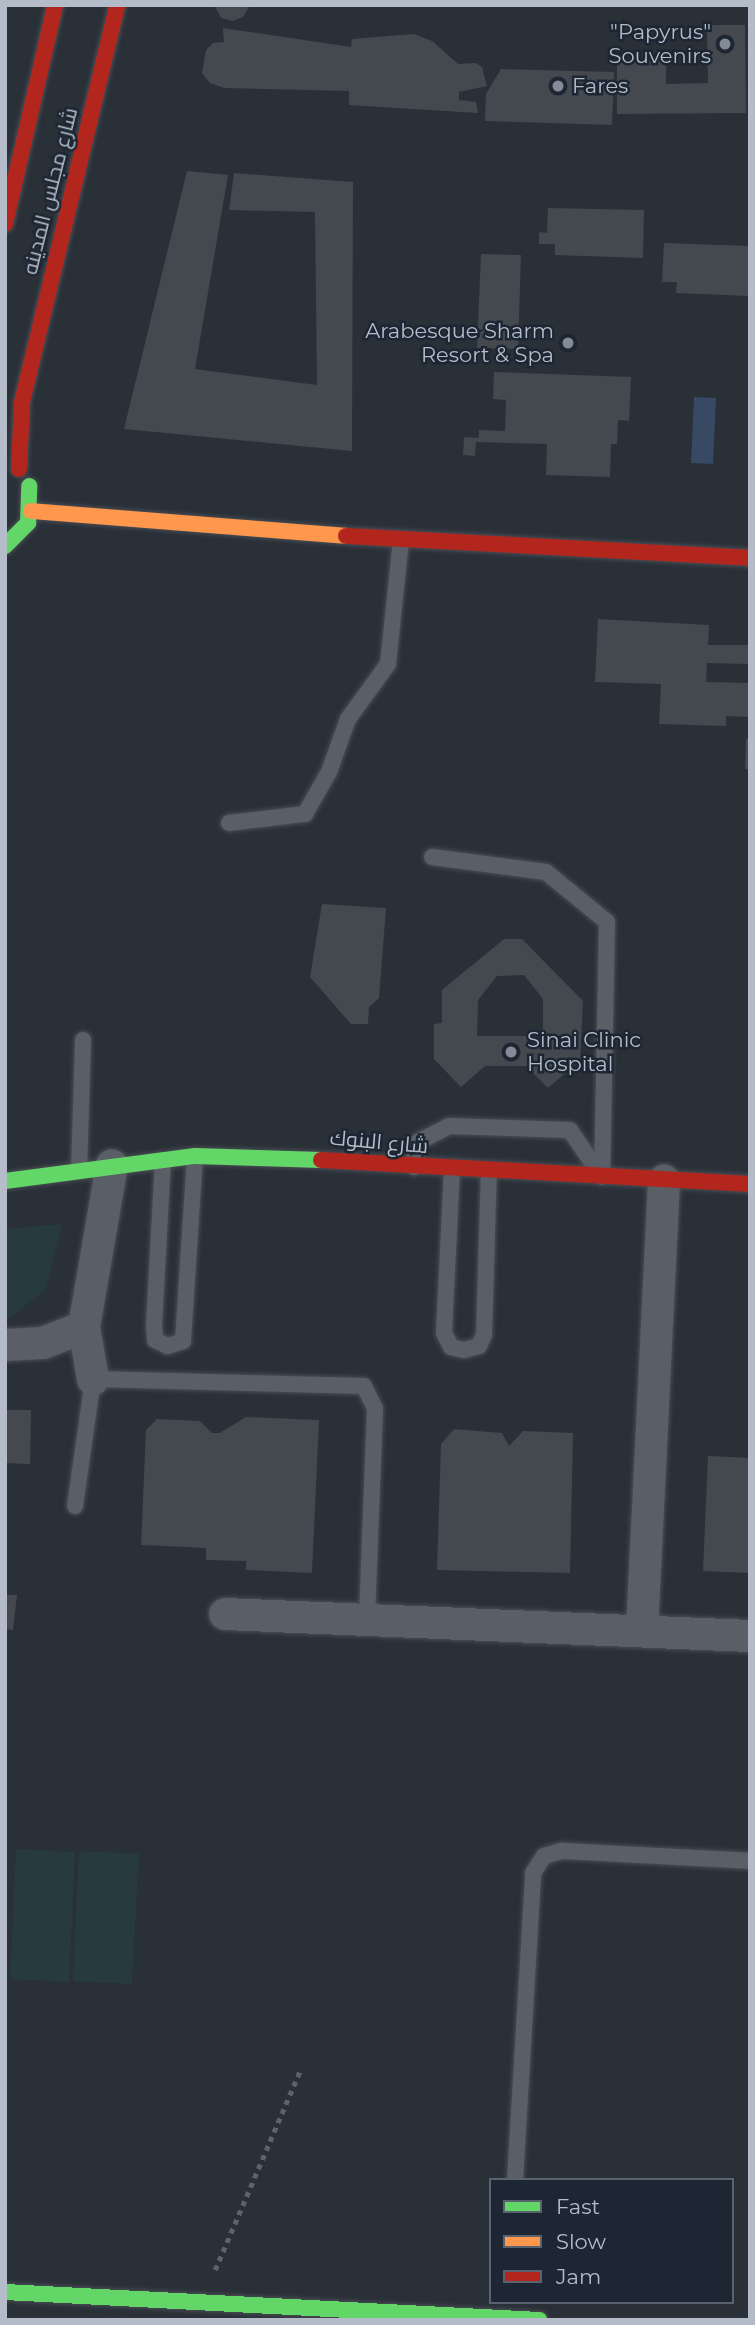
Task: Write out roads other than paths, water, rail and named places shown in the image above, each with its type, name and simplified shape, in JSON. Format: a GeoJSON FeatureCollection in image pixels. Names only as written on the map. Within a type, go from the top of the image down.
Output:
{"type":"FeatureCollection","features":[{"type":"Feature","properties":{"kind":"main road","name":"شارع مجلس المدينه"},"geometry":{"type":"LineString","coordinates":[[5,224],[10,180],[55,5]]}},
{"type":"Feature","properties":{"kind":"main road","name":"شارع مجلس المدينه"},"geometry":{"type":"LineString","coordinates":[[19,469],[22,402],[117,5]]}},
{"type":"Feature","properties":{"kind":"main road"},"geometry":{"type":"LineString","coordinates":[[5,458],[19,469],[28,482],[31,511],[21,534],[5,546]]}},
{"type":"Feature","properties":{"kind":"main road"},"geometry":{"type":"LineString","coordinates":[[31,511],[401,540],[750,558]]}},
{"type":"Feature","properties":{"kind":"main road","name":"شارع البنوك"},"geometry":{"type":"LineString","coordinates":[[5,1181],[195,1156],[307,1156],[414,1167],[750,1184]]}},
{"type":"Feature","properties":{"kind":"main road"},"geometry":{"type":"LineString","coordinates":[[5,2292],[508,2310],[539,2320]]}},
{"type":"Feature","properties":{"kind":"street"},"geometry":{"type":"LineString","coordinates":[[93,1379],[84,1327],[112,1165]]}},
{"type":"Feature","properties":{"kind":"street"},"geometry":{"type":"LineString","coordinates":[[642,1630],[664,1181]]}},
{"type":"Feature","properties":{"kind":"street"},"geometry":{"type":"LineString","coordinates":[[5,1345],[43,1343],[84,1327]]}},
{"type":"Feature","properties":{"kind":"street"},"geometry":{"type":"LineString","coordinates":[[225,1614],[750,1636]]}},
{"type":"Feature","properties":{"kind":"lane"},"geometry":{"type":"LineString","coordinates":[[229,823],[305,814],[329,772],[348,719],[388,664],[401,540]]}},
{"type":"Feature","properties":{"kind":"lane"},"geometry":{"type":"LineString","coordinates":[[432,857],[546,872],[607,922],[602,1178]]}},
{"type":"Feature","properties":{"kind":"lane"},"geometry":{"type":"LineString","coordinates":[[79,1170],[83,1040]]}},
{"type":"Feature","properties":{"kind":"lane"},"geometry":{"type":"LineString","coordinates":[[414,1167],[416,1143],[449,1126],[569,1130],[602,1178]]}},
{"type":"Feature","properties":{"kind":"lane"},"geometry":{"type":"LineString","coordinates":[[163,1160],[154,1325],[155,1340],[168,1346],[183,1341],[195,1156]]}},
{"type":"Feature","properties":{"kind":"lane"},"geometry":{"type":"LineString","coordinates":[[452,1169],[444,1334],[451,1347],[464,1350],[479,1346],[484,1335],[489,1171]]}},
{"type":"Feature","properties":{"kind":"lane"},"geometry":{"type":"LineString","coordinates":[[75,1506],[93,1379],[364,1386],[375,1409],[367,1621]]}},
{"type":"Feature","properties":{"kind":"lane"},"geometry":{"type":"LineString","coordinates":[[515,2178],[533,1873],[544,1856],[562,1851],[750,1861]]}},
{"type":"Feature","properties":{"kind":"water"},"geometry":{"type":"Polygon","coordinates":[[[694,397],[716,398],[713,464],[691,463],[694,397]]]}},
{"type":"Feature","properties":{"kind":"place","name":"\"Papyrus\" Souvenirs"},"geometry":{"type":"Point","coordinates":[725,44]}},
{"type":"Feature","properties":{"kind":"place","name":"Fares"},"geometry":{"type":"Point","coordinates":[558,86]}},
{"type":"Feature","properties":{"kind":"place","name":"Arabesque Sharm Resort & Spa"},"geometry":{"type":"Point","coordinates":[568,343]}},
{"type":"Feature","properties":{"kind":"place","name":"Sinai Clinic Hospital"},"geometry":{"type":"Point","coordinates":[511,1052]}}]}
